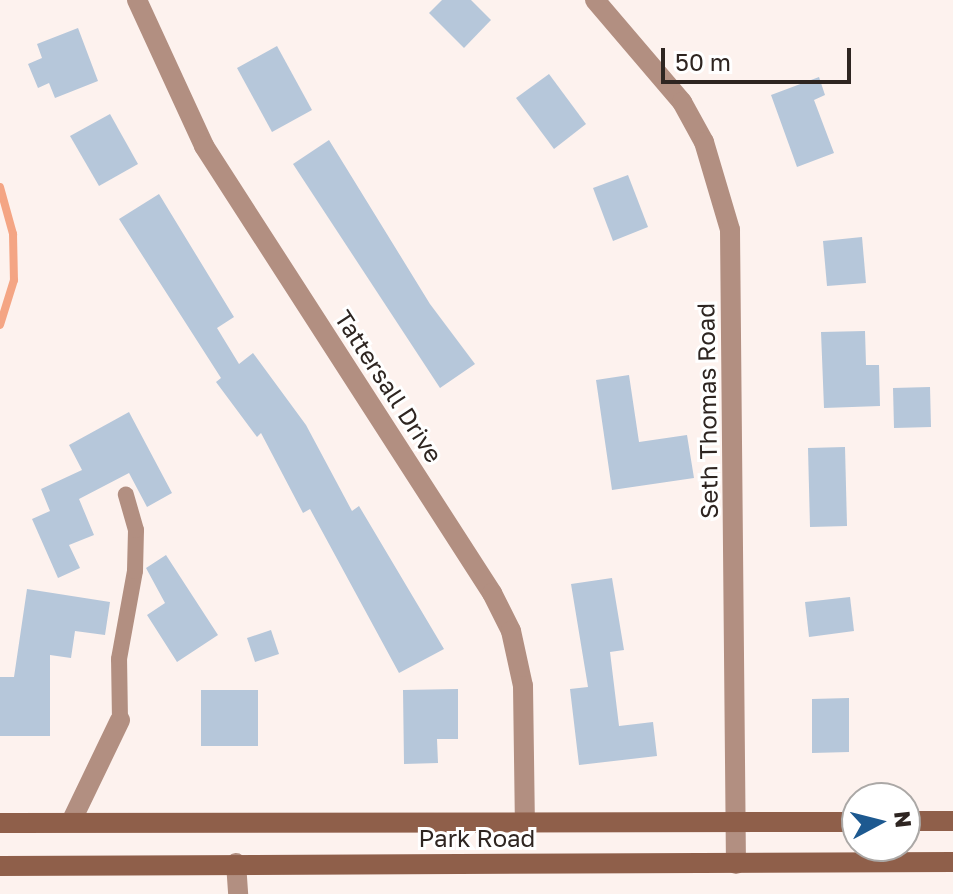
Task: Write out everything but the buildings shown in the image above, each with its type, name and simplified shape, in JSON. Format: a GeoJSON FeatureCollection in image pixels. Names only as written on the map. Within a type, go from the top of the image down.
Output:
{"type":"FeatureCollection","features":[{"type":"Feature","properties":{"kind":"main road"},"geometry":{"type":"LineString","coordinates":[[921,821],[953,821]]}},
{"type":"Feature","properties":{"kind":"main road","name":"Park Road"},"geometry":{"type":"LineString","coordinates":[[0,823],[841,822]]}},
{"type":"Feature","properties":{"kind":"main road","name":"Park Road"},"geometry":{"type":"LineString","coordinates":[[0,866],[953,862]]}},
{"type":"Feature","properties":{"kind":"street","name":"Tattersall Drive"},"geometry":{"type":"LineString","coordinates":[[137,0],[204,146],[492,593],[511,631],[523,686],[525,821]]}},
{"type":"Feature","properties":{"kind":"street","name":"Seth Thomas Road"},"geometry":{"type":"LineString","coordinates":[[595,0],[682,102],[710,157],[730,230],[736,864]]}},
{"type":"Feature","properties":{"kind":"street"},"geometry":{"type":"LineString","coordinates":[[71,822],[120,720]]}},
{"type":"Feature","properties":{"kind":"street"},"geometry":{"type":"LineString","coordinates":[[236,863],[238,894]]}},
{"type":"Feature","properties":{"kind":"lane"},"geometry":{"type":"LineString","coordinates":[[120,720],[119,659],[135,571],[136,530],[126,494]]}},
{"type":"Feature","properties":{"kind":"waterway"},"geometry":{"type":"LineString","coordinates":[[0,187],[13,234],[14,280],[0,325]]}}]}
